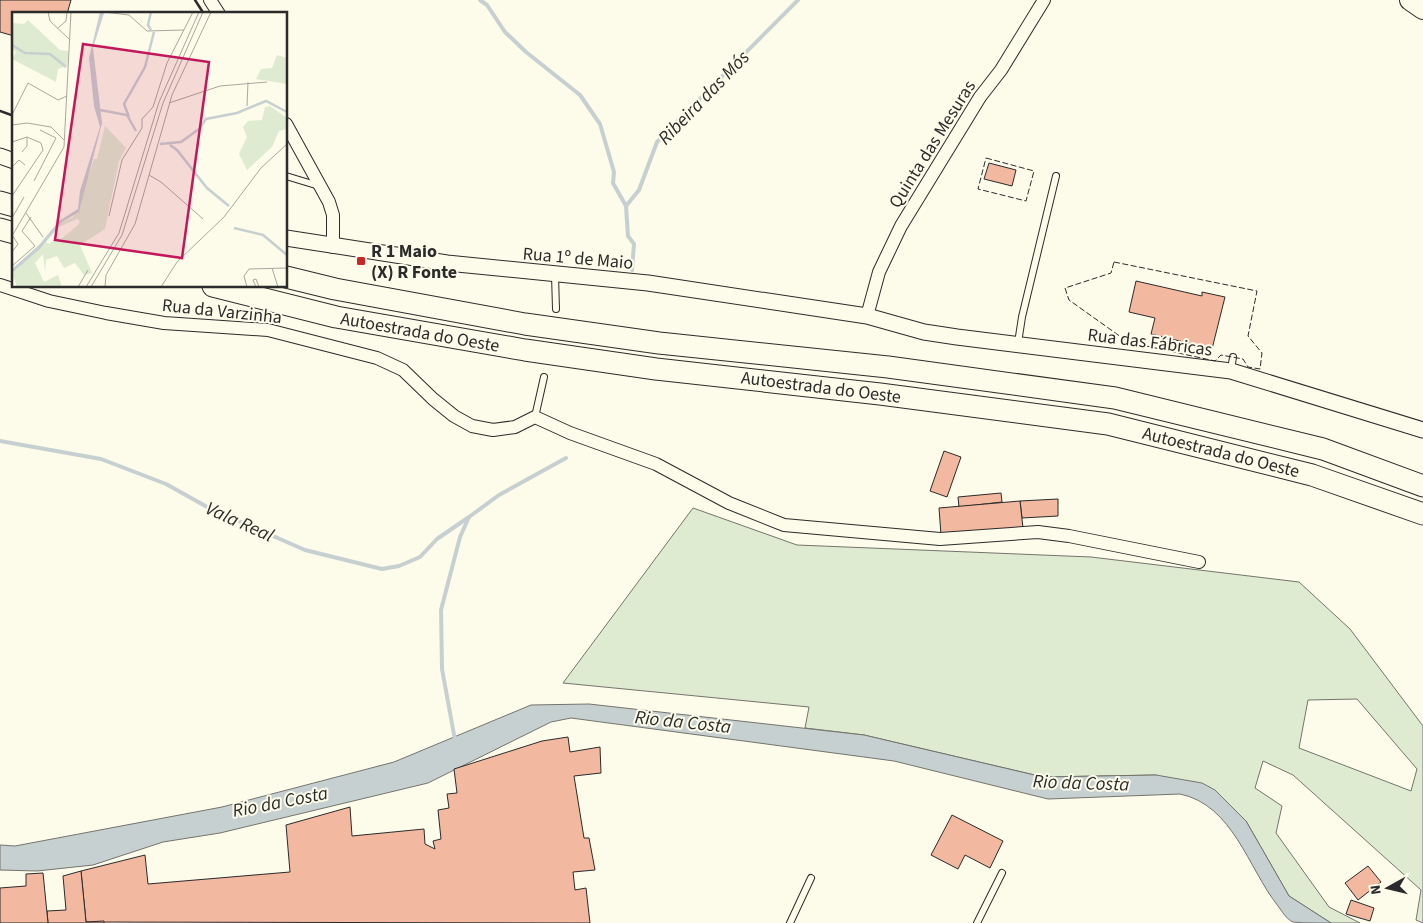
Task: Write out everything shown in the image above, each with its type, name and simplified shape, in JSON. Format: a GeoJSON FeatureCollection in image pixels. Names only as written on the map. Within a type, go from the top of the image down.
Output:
{"type":"FeatureCollection","features":[{"type":"Feature","properties":{"kind":"highway"},"geometry":{"type":"LineString","coordinates":[[1410,0],[1423,9]]}},
{"type":"Feature","properties":{"kind":"highway","name":"Autoestrada do Oeste"},"geometry":{"type":"LineString","coordinates":[[288,277],[335,289],[525,324],[659,342],[888,367],[1114,398],[1323,449],[1423,486]]}},
{"type":"Feature","properties":{"kind":"highway","name":"Autoestrada do Oeste"},"geometry":{"type":"LineString","coordinates":[[221,288],[336,317],[525,350],[1108,424],[1312,474],[1423,514]]}},
{"type":"Feature","properties":{"kind":"street"},"geometry":{"type":"LineString","coordinates":[[210,0],[218,12]]}},
{"type":"Feature","properties":{"kind":"street","name":"Quinta das Mesuras"},"geometry":{"type":"LineString","coordinates":[[867,316],[879,272],[901,226],[980,97],[1001,70],[1044,0]]}},
{"type":"Feature","properties":{"kind":"street"},"geometry":{"type":"LineString","coordinates":[[288,128],[322,187],[333,215],[333,247]]}},
{"type":"Feature","properties":{"kind":"street"},"geometry":{"type":"LineString","coordinates":[[0,156],[12,160]]}},
{"type":"Feature","properties":{"kind":"street","name":"Rua 1º de Maio"},"geometry":{"type":"LineString","coordinates":[[288,238],[333,247],[447,263],[648,283],[867,316]]}},
{"type":"Feature","properties":{"kind":"street","name":"Rua da Varzinha"},"geometry":{"type":"LineString","coordinates":[[0,285],[49,301],[106,313],[164,323],[268,330],[377,358],[404,370],[433,399],[454,416],[472,426],[493,430],[515,427],[536,416]]}},
{"type":"Feature","properties":{"kind":"street","name":"Rua das Fábricas"},"geometry":{"type":"LineString","coordinates":[[867,316],[924,332],[1018,345],[1232,364],[1423,430]]}},
{"type":"Feature","properties":{"kind":"street"},"geometry":{"type":"LineString","coordinates":[[536,416],[570,433],[656,464],[729,504],[784,525],[940,539],[1038,532],[1069,536],[1200,562]]}},
{"type":"Feature","properties":{"kind":"lane"},"geometry":{"type":"LineString","coordinates":[[1018,345],[1022,317],[1056,176]]}},
{"type":"Feature","properties":{"kind":"lane"},"geometry":{"type":"LineString","coordinates":[[288,177],[322,187]]}},
{"type":"Feature","properties":{"kind":"lane"},"geometry":{"type":"LineString","coordinates":[[555,275],[556,310]]}},
{"type":"Feature","properties":{"kind":"lane"},"geometry":{"type":"LineString","coordinates":[[536,416],[544,377]]}},
{"type":"Feature","properties":{"kind":"lane"},"geometry":{"type":"LineString","coordinates":[[977,923],[1002,873]]}},
{"type":"Feature","properties":{"kind":"lane"},"geometry":{"type":"LineString","coordinates":[[790,923],[811,878]]}},
{"type":"Feature","properties":{"kind":"green space"},"geometry":{"type":"Polygon","coordinates":[[[693,508],[797,545],[1091,557],[1299,582],[1350,629],[1423,726],[1423,923],[1416,920],[1421,890],[1293,775],[1263,761],[1255,788],[1282,806],[1276,833],[1329,907],[1360,923],[1331,923],[1289,896],[1246,821],[1156,775],[1043,777],[864,735],[805,728],[809,707],[563,683],[693,508]],[[1357,699],[1308,700],[1299,748],[1411,791],[1417,769],[1357,699]]]}},
{"type":"Feature","properties":{"kind":"water","name":"Rio da Costa"},"geometry":{"type":"Polygon","coordinates":[[[589,704],[864,735],[1043,777],[1156,775],[1202,783],[1215,790],[1246,821],[1289,896],[1331,923],[1293,922],[1288,919],[1267,891],[1238,840],[1226,824],[1198,800],[1180,794],[1048,799],[894,761],[571,718],[551,722],[428,783],[220,833],[163,842],[93,865],[37,871],[0,870],[0,845],[15,846],[222,807],[394,762],[531,705],[589,704]]]}},
{"type":"Feature","properties":{"kind":"building"},"geometry":{"type":"Polygon","coordinates":[[[0,0],[71,0],[68,12],[12,12],[12,35],[0,32],[0,0]]]}},
{"type":"Feature","properties":{"kind":"building"},"geometry":{"type":"Polygon","coordinates":[[[989,163],[1016,170],[1012,186],[984,179],[989,163]]]}},
{"type":"Feature","properties":{"kind":"building"},"geometry":{"type":"Polygon","coordinates":[[[1136,281],[1202,296],[1202,292],[1225,297],[1212,349],[1151,334],[1155,318],[1129,312],[1136,281]]]}},
{"type":"Feature","properties":{"kind":"building"},"geometry":{"type":"Polygon","coordinates":[[[944,451],[961,457],[947,497],[930,491],[944,451]]]}},
{"type":"Feature","properties":{"kind":"building"},"geometry":{"type":"Polygon","coordinates":[[[1001,493],[1002,502],[959,507],[958,497],[1001,493]]]}},
{"type":"Feature","properties":{"kind":"building"},"geometry":{"type":"Polygon","coordinates":[[[1058,499],[1058,516],[1022,518],[1020,501],[1058,499]]]}},
{"type":"Feature","properties":{"kind":"building"},"geometry":{"type":"Polygon","coordinates":[[[1020,501],[1023,528],[941,535],[939,508],[1020,501]]]}},
{"type":"Feature","properties":{"kind":"building"},"geometry":{"type":"Polygon","coordinates":[[[568,737],[570,752],[600,747],[601,773],[574,776],[584,838],[589,838],[595,870],[573,872],[575,890],[586,888],[590,923],[86,922],[81,871],[145,855],[148,884],[290,872],[286,825],[350,807],[352,836],[424,829],[425,844],[435,849],[433,841],[441,839],[438,810],[449,808],[447,794],[457,793],[454,769],[542,741],[568,737]]]}},
{"type":"Feature","properties":{"kind":"building"},"geometry":{"type":"Polygon","coordinates":[[[952,815],[1003,841],[990,868],[965,855],[958,869],[931,855],[952,815]]]}},
{"type":"Feature","properties":{"kind":"building"},"geometry":{"type":"Polygon","coordinates":[[[1368,866],[1381,882],[1358,900],[1345,883],[1368,866]]]}},
{"type":"Feature","properties":{"kind":"building"},"geometry":{"type":"Polygon","coordinates":[[[81,871],[86,922],[104,921],[104,923],[48,923],[47,911],[66,910],[63,876],[81,871]]]}},
{"type":"Feature","properties":{"kind":"building"},"geometry":{"type":"Polygon","coordinates":[[[43,873],[48,923],[0,923],[0,888],[26,886],[26,874],[43,873]]]}},
{"type":"Feature","properties":{"kind":"building"},"geometry":{"type":"Polygon","coordinates":[[[1351,900],[1374,908],[1370,921],[1346,914],[1351,900]]]}},
{"type":"Feature","properties":{"kind":"waterway"},"geometry":{"type":"LineString","coordinates":[[480,0],[487,5],[505,32],[526,52],[580,95],[600,124],[614,172],[613,183],[626,206],[628,236],[634,244],[632,270]]}},
{"type":"Feature","properties":{"kind":"waterway","name":"Ribeira das Mós"},"geometry":{"type":"LineString","coordinates":[[626,206],[639,190],[657,142],[798,0]]}},
{"type":"Feature","properties":{"kind":"waterway","name":"Vala Real"},"geometry":{"type":"LineString","coordinates":[[0,441],[101,459],[166,484],[209,508],[305,550],[382,569],[399,566],[420,557],[437,539],[469,517]]}},
{"type":"Feature","properties":{"kind":"waterway"},"geometry":{"type":"LineString","coordinates":[[455,740],[442,669],[441,610],[460,537],[469,517],[499,495],[566,458]]}},
{"type":"Feature","properties":{"kind":"fence"},"geometry":{"type":"LineString","coordinates":[[986,158],[1034,171],[1026,201],[978,189],[986,158]]}},
{"type":"Feature","properties":{"kind":"fence"},"geometry":{"type":"LineString","coordinates":[[1114,262],[1257,291],[1248,336],[1262,353],[1260,369],[1248,367],[1243,359],[1221,355],[1215,361],[1128,342],[1069,300],[1065,288],[1111,273],[1114,262]]}},
{"type":"Feature","properties":{"kind":"wall"},"geometry":{"type":"LineString","coordinates":[[195,0],[203,12]]}},
{"type":"Feature","properties":{"kind":"wall"},"geometry":{"type":"LineString","coordinates":[[0,111],[12,115]]}},
{"type":"Feature","properties":{"kind":"place","name":"R 1 Maio (X) R Fonte"},"geometry":{"type":"Point","coordinates":[361,261]}}]}
